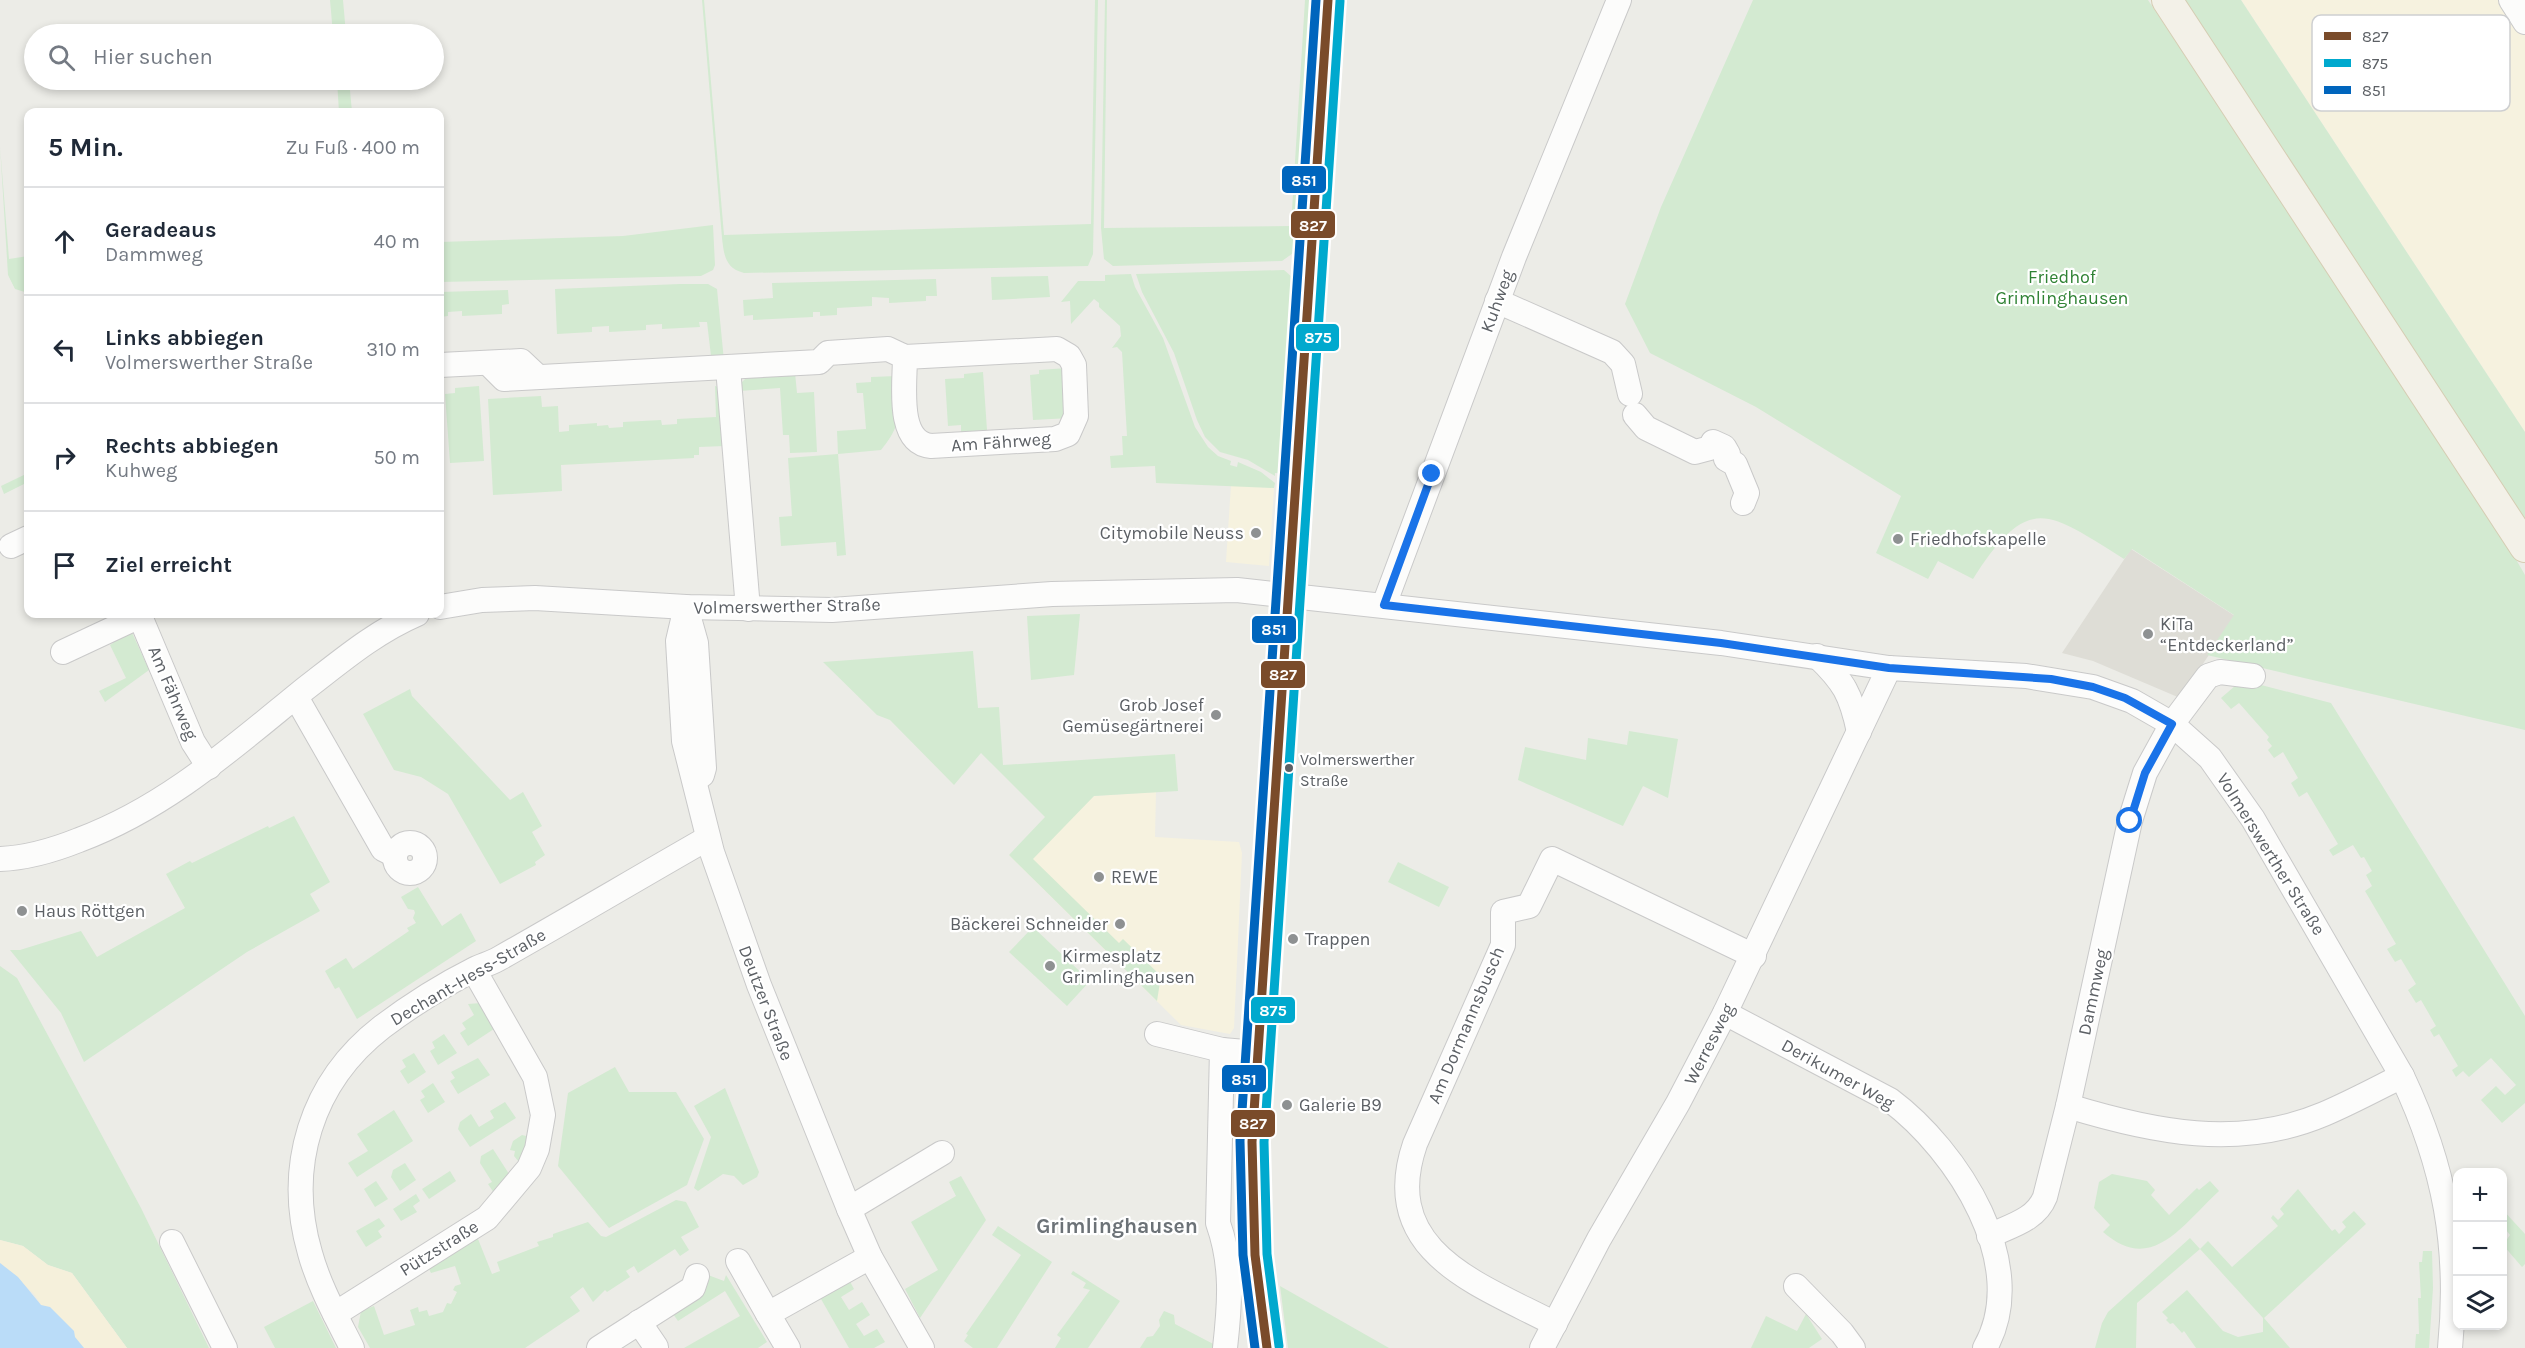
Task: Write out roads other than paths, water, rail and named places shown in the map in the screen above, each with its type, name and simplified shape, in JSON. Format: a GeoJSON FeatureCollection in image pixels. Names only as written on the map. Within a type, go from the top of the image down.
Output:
{"type":"FeatureCollection","features":[{"type":"Feature","properties":{"kind":"main road"},"geometry":{"type":"LineString","coordinates":[[1267,1348],[1255,1255],[1252,1201],[1257,1053],[1295,595],[1328,0]]}},
{"type":"Feature","properties":{"kind":"main road"},"geometry":{"type":"LineString","coordinates":[[2167,0],[2525,547]]}},
{"type":"Feature","properties":{"kind":"street","name":"Kuhweg"},"geometry":{"type":"LineString","coordinates":[[1384,605],[1497,301],[1619,0]]}},
{"type":"Feature","properties":{"kind":"street"},"geometry":{"type":"LineString","coordinates":[[2511,0],[2525,22]]}},
{"type":"Feature","properties":{"kind":"street"},"geometry":{"type":"LineString","coordinates":[[1497,301],[1612,352],[1623,364],[1632,404],[1646,428],[1695,452],[1710,448],[1713,442],[1724,447],[1728,454],[1726,459],[1735,464],[1747,493],[1743,503]]}},
{"type":"Feature","properties":{"kind":"street","name":"Am Fährweg"},"geometry":{"type":"LineString","coordinates":[[444,365],[488,363],[504,379],[819,362],[828,353],[888,349],[905,357],[1061,350],[1070,356],[1074,365],[1075,423],[1068,434],[1055,439],[931,446],[919,444],[911,436],[907,424],[905,357]]}},
{"type":"Feature","properties":{"kind":"street"},"geometry":{"type":"LineString","coordinates":[[728,368],[748,609]]}},
{"type":"Feature","properties":{"kind":"street","name":"Volmerswerther Straße"},"geometry":{"type":"LineString","coordinates":[[444,606],[482,600],[535,598],[686,608],[832,609],[1052,594],[1237,590],[1816,656],[1889,668],[2026,676],[2093,687],[2132,701],[2172,724],[2210,758],[2253,819],[2402,1076],[2424,1128],[2447,1214],[2453,1255],[2455,1293],[2450,1348]]}},
{"type":"Feature","properties":{"kind":"street","name":"Deutzer Straße"},"geometry":{"type":"LineString","coordinates":[[686,608],[696,642],[704,768],[698,792],[708,838],[747,952],[849,1209],[870,1257],[922,1348]]}},
{"type":"Feature","properties":{"kind":"street","name":"Am Fährweg"},"geometry":{"type":"LineString","coordinates":[[63,652],[134,618]]}},
{"type":"Feature","properties":{"kind":"street","name":"Am Fährweg"},"geometry":{"type":"LineString","coordinates":[[141,618],[193,742],[208,767]]}},
{"type":"Feature","properties":{"kind":"street"},"geometry":{"type":"LineString","coordinates":[[0,859],[33,855],[61,847],[116,825],[164,800],[358,646],[389,626],[408,618]]}},
{"type":"Feature","properties":{"kind":"street"},"geometry":{"type":"LineString","coordinates":[[1816,656],[1845,685],[1853,705],[1859,732]]}},
{"type":"Feature","properties":{"kind":"street","name":"Werresweg"},"geometry":{"type":"LineString","coordinates":[[1542,1348],[1599,1239],[1678,1103],[1725,1013],[1889,668]]}},
{"type":"Feature","properties":{"kind":"street","name":"Dammweg"},"geometry":{"type":"LineString","coordinates":[[1989,1236],[2032,1216],[2040,1209],[2068,1106],[2138,791],[2154,754],[2172,724],[2208,676],[2220,672],[2253,676]]}},
{"type":"Feature","properties":{"kind":"street"},"geometry":{"type":"LineString","coordinates":[[296,697],[383,849],[395,855]]}},
{"type":"Feature","properties":{"kind":"street","name":"Dechant-Hess-Straße"},"geometry":{"type":"LineString","coordinates":[[352,1348],[310,1254],[300,1203],[303,1154],[316,1108],[336,1072],[360,1046],[407,1010],[708,838]]}},
{"type":"Feature","properties":{"kind":"street","name":"Am Dormannsbusch"},"geometry":{"type":"LineString","coordinates":[[1555,1324],[1441,1261],[1421,1238],[1409,1209],[1407,1195],[1409,1161],[1415,1144],[1503,945],[1503,912],[1528,906],[1552,859],[1754,956]]}},
{"type":"Feature","properties":{"kind":"street","name":"Pützstraße"},"geometry":{"type":"LineString","coordinates":[[335,1314],[487,1218],[529,1168],[537,1149],[543,1114],[535,1077],[474,970]]}},
{"type":"Feature","properties":{"kind":"street","name":"Derikumer Weg"},"geometry":{"type":"LineString","coordinates":[[1725,1013],[1877,1092],[1902,1110],[1935,1140],[1969,1190],[1989,1236],[1998,1272],[2001,1297],[1998,1318],[1985,1348]]}},
{"type":"Feature","properties":{"kind":"street"},"geometry":{"type":"LineString","coordinates":[[1157,1034],[1222,1050],[1257,1053]]}},
{"type":"Feature","properties":{"kind":"street"},"geometry":{"type":"LineString","coordinates":[[1222,1050],[1218,1223],[1225,1243],[1231,1284],[1225,1348]]}},
{"type":"Feature","properties":{"kind":"street"},"geometry":{"type":"LineString","coordinates":[[2068,1106],[2151,1129],[2229,1135],[2275,1128],[2323,1114],[2402,1076]]}},
{"type":"Feature","properties":{"kind":"street"},"geometry":{"type":"LineString","coordinates":[[849,1209],[942,1153]]}},
{"type":"Feature","properties":{"kind":"street"},"geometry":{"type":"LineString","coordinates":[[172,1242],[225,1348]]}},
{"type":"Feature","properties":{"kind":"street"},"geometry":{"type":"LineString","coordinates":[[768,1314],[870,1257]]}},
{"type":"Feature","properties":{"kind":"street"},"geometry":{"type":"LineString","coordinates":[[738,1261],[788,1348]]}},
{"type":"Feature","properties":{"kind":"street"},"geometry":{"type":"LineString","coordinates":[[599,1348],[693,1288],[697,1276]]}},
{"type":"Feature","properties":{"kind":"street"},"geometry":{"type":"LineString","coordinates":[[1796,1286],[1842,1333],[1853,1348]]}},
{"type":"Feature","properties":{"kind":"street"},"geometry":{"type":"LineString","coordinates":[[639,1322],[656,1347]]}},
{"type":"Feature","properties":{"kind":"water"},"geometry":{"type":"Polygon","coordinates":[[[0,1263],[18,1277],[41,1305],[50,1307],[74,1331],[75,1337],[84,1348],[0,1348],[0,1263]]]}},
{"type":"Feature","properties":{"kind":"place","name":"Citymobile Neuss"},"geometry":{"type":"Point","coordinates":[1256,533]}},
{"type":"Feature","properties":{"kind":"place","name":"Friedhofskapelle"},"geometry":{"type":"Point","coordinates":[1898,539]}},
{"type":"Feature","properties":{"kind":"place","name":"KiTa “Entdeckerland”"},"geometry":{"type":"Point","coordinates":[2148,634]}},
{"type":"Feature","properties":{"kind":"place","name":"Grob Josef Gemüsegärtnerei"},"geometry":{"type":"Point","coordinates":[1216,715]}},
{"type":"Feature","properties":{"kind":"place","name":"Volmerswerther Straße"},"geometry":{"type":"Point","coordinates":[1289,768]}},
{"type":"Feature","properties":{"kind":"place","name":"REWE"},"geometry":{"type":"Point","coordinates":[1099,877]}},
{"type":"Feature","properties":{"kind":"place","name":"Haus Röttgen"},"geometry":{"type":"Point","coordinates":[22,911]}},
{"type":"Feature","properties":{"kind":"place","name":"Bäckerei Schneider"},"geometry":{"type":"Point","coordinates":[1120,924]}},
{"type":"Feature","properties":{"kind":"place","name":"Trappen"},"geometry":{"type":"Point","coordinates":[1293,939]}},
{"type":"Feature","properties":{"kind":"place","name":"Kirmesplatz Grimlinghausen"},"geometry":{"type":"Point","coordinates":[1050,966]}},
{"type":"Feature","properties":{"kind":"place","name":"Galerie B9"},"geometry":{"type":"Point","coordinates":[1287,1105]}},
{"type":"Feature","properties":{"kind":"district","name":"Grimlinghausen"},"geometry":{"type":"Point","coordinates":[1117,1226]}},
{"type":"Feature","properties":{"kind":"park label","name":"Friedhof Grimlinghausen"},"geometry":{"type":"Point","coordinates":[2062,287]}}]}
